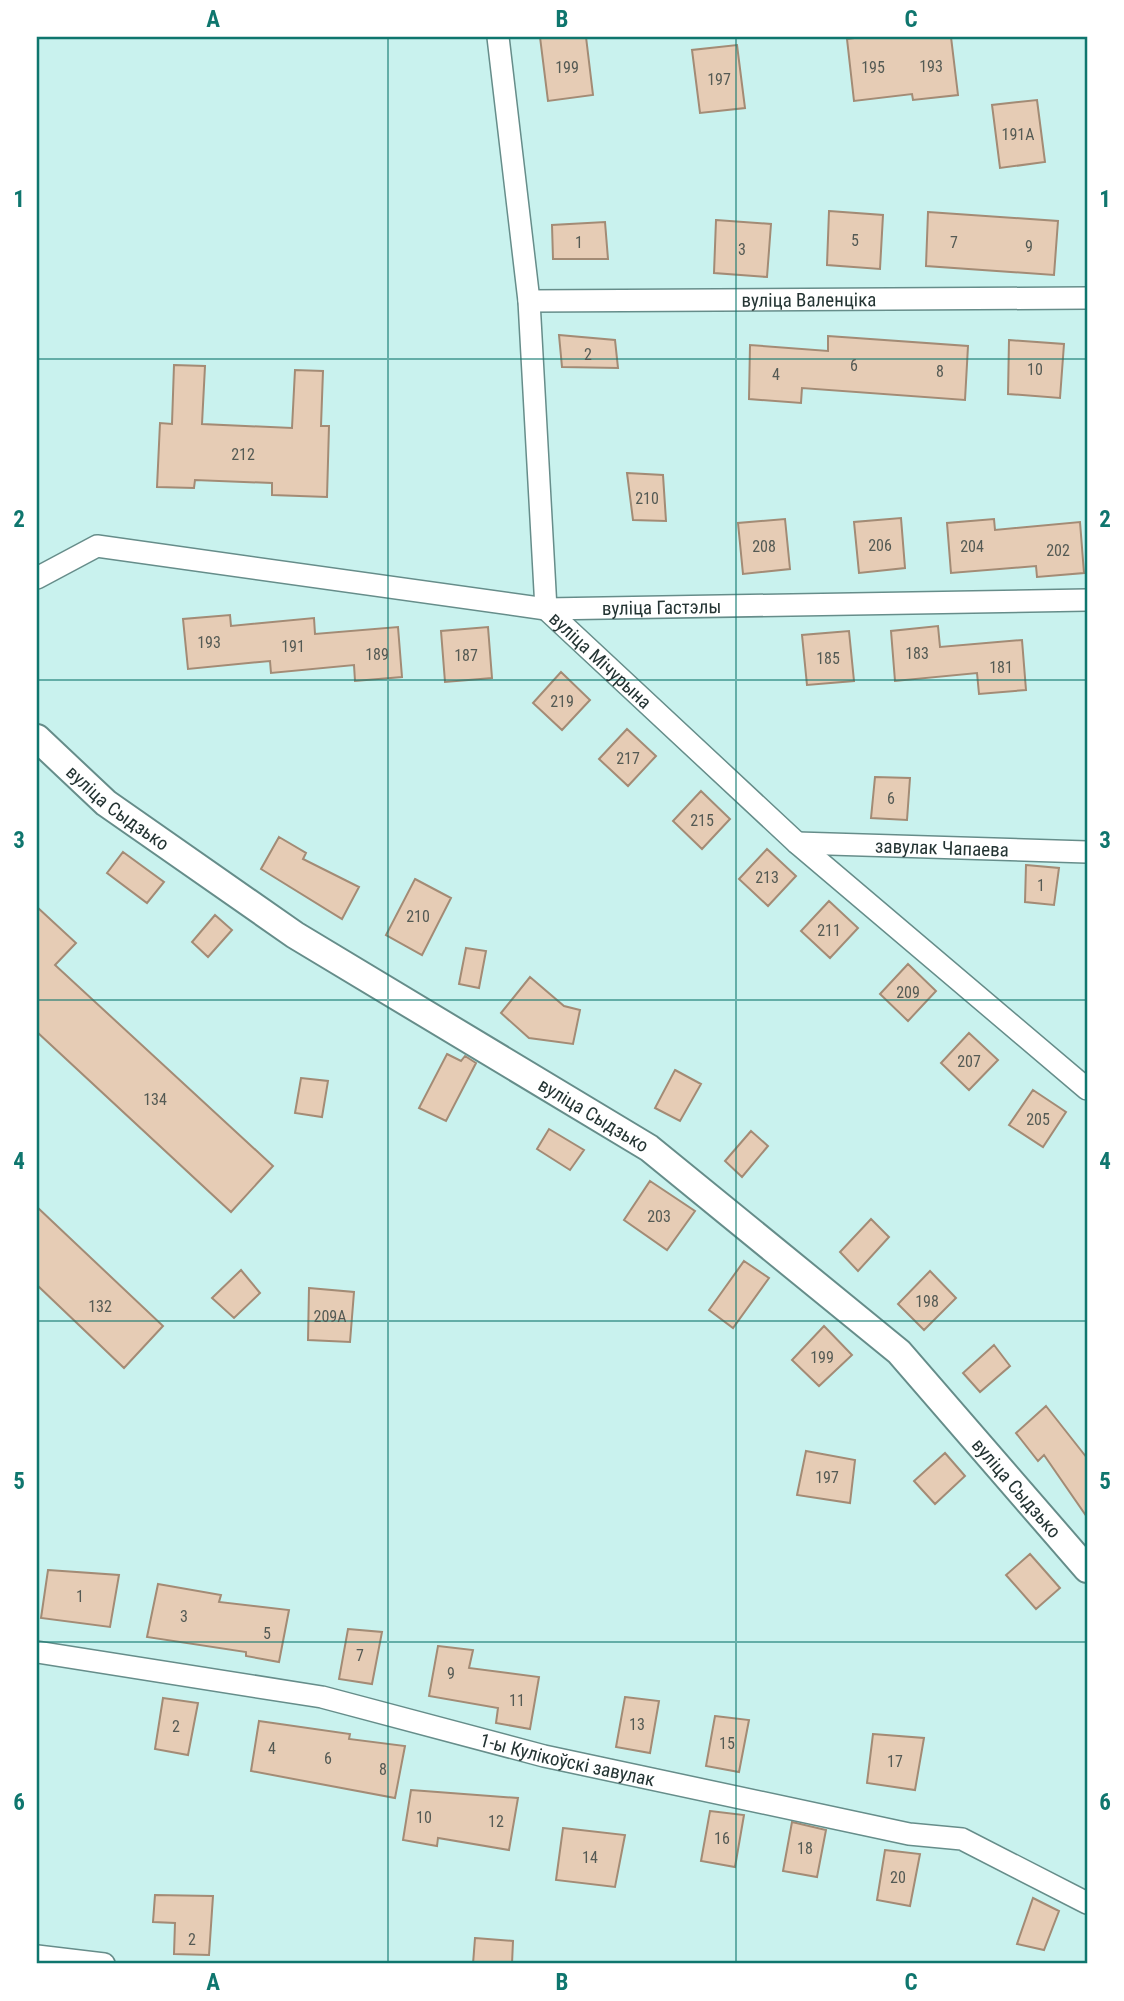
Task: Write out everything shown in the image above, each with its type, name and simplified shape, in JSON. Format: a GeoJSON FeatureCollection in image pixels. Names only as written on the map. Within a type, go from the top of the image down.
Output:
{"type":"FeatureCollection","features":[{"type":"Feature","properties":{"kind":"street","name":"вуліца Мічурына"},"geometry":{"type":"LineString","coordinates":[[498,37],[529,301],[546,609],[797,843],[1087,1089]]}},
{"type":"Feature","properties":{"kind":"street","name":"вуліца Валенціка"},"geometry":{"type":"LineString","coordinates":[[529,301],[1087,298]]}},
{"type":"Feature","properties":{"kind":"street","name":"вуліца Гастэлы"},"geometry":{"type":"LineString","coordinates":[[37,578],[97,546],[546,609],[1087,600]]}},
{"type":"Feature","properties":{"kind":"street","name":"вуліца Сыдзько"},"geometry":{"type":"LineString","coordinates":[[37,738],[106,803],[295,935],[649,1148],[899,1352],[1087,1569]]}},
{"type":"Feature","properties":{"kind":"street","name":"завулак Чапаева"},"geometry":{"type":"LineString","coordinates":[[797,843],[1087,852]]}},
{"type":"Feature","properties":{"kind":"street","name":"1-ы Кулікоўскі завулак"},"geometry":{"type":"LineString","coordinates":[[37,1652],[322,1697],[544,1756],[909,1834],[962,1839],[1087,1903]]}},
{"type":"Feature","properties":{"kind":"street"},"geometry":{"type":"LineString","coordinates":[[37,1956],[104,1964]]}},
{"type":"Feature","properties":{"kind":"building"},"geometry":{"type":"Polygon","coordinates":[[[540,37],[586,37],[593,95],[548,101],[540,37]]]}},
{"type":"Feature","properties":{"kind":"building"},"geometry":{"type":"Polygon","coordinates":[[[951,37],[958,95],[913,100],[912,94],[854,101],[847,39],[951,37]]]}},
{"type":"Feature","properties":{"kind":"building"},"geometry":{"type":"Polygon","coordinates":[[[737,45],[745,108],[700,113],[692,50],[737,45]]]}},
{"type":"Feature","properties":{"kind":"building"},"geometry":{"type":"Polygon","coordinates":[[[1037,100],[1045,162],[1000,168],[992,105],[1037,100]]]}},
{"type":"Feature","properties":{"kind":"building"},"geometry":{"type":"Polygon","coordinates":[[[829,211],[883,215],[880,269],[827,265],[829,211]]]}},
{"type":"Feature","properties":{"kind":"building"},"geometry":{"type":"Polygon","coordinates":[[[928,212],[1058,221],[1054,275],[926,266],[928,212]]]}},
{"type":"Feature","properties":{"kind":"building"},"geometry":{"type":"Polygon","coordinates":[[[716,220],[771,224],[767,277],[714,273],[716,220]]]}},
{"type":"Feature","properties":{"kind":"building"},"geometry":{"type":"Polygon","coordinates":[[[605,222],[608,259],[553,259],[552,225],[605,222]]]}},
{"type":"Feature","properties":{"kind":"building"},"geometry":{"type":"Polygon","coordinates":[[[559,335],[615,340],[618,368],[562,367],[559,335]]]}},
{"type":"Feature","properties":{"kind":"building"},"geometry":{"type":"Polygon","coordinates":[[[828,336],[968,346],[965,400],[802,388],[801,403],[749,399],[750,345],[828,351],[828,336]]]}},
{"type":"Feature","properties":{"kind":"building"},"geometry":{"type":"Polygon","coordinates":[[[1009,340],[1064,344],[1060,398],[1008,394],[1009,340]]]}},
{"type":"Feature","properties":{"kind":"building"},"geometry":{"type":"Polygon","coordinates":[[[174,365],[205,366],[202,424],[292,428],[295,370],[323,371],[321,426],[329,426],[327,497],[272,495],[272,483],[195,480],[194,488],[157,487],[160,423],[172,424],[174,365]]]}},
{"type":"Feature","properties":{"kind":"building"},"geometry":{"type":"Polygon","coordinates":[[[627,473],[663,475],[666,521],[633,520],[627,473]]]}},
{"type":"Feature","properties":{"kind":"building"},"geometry":{"type":"Polygon","coordinates":[[[901,518],[905,568],[859,573],[854,522],[901,518]]]}},
{"type":"Feature","properties":{"kind":"building"},"geometry":{"type":"Polygon","coordinates":[[[785,519],[790,569],[743,574],[738,523],[785,519]]]}},
{"type":"Feature","properties":{"kind":"building"},"geometry":{"type":"Polygon","coordinates":[[[994,519],[995,530],[1080,522],[1084,573],[1037,577],[1036,566],[951,573],[947,523],[994,519]]]}},
{"type":"Feature","properties":{"kind":"building"},"geometry":{"type":"Polygon","coordinates":[[[230,615],[231,626],[314,618],[315,634],[398,627],[402,677],[355,681],[354,665],[271,673],[270,661],[188,669],[183,619],[230,615]]]}},
{"type":"Feature","properties":{"kind":"building"},"geometry":{"type":"Polygon","coordinates":[[[938,626],[940,647],[1022,640],[1026,690],[979,694],[977,673],[895,681],[891,631],[938,626]]]}},
{"type":"Feature","properties":{"kind":"building"},"geometry":{"type":"Polygon","coordinates":[[[488,627],[492,678],[445,682],[441,631],[488,627]]]}},
{"type":"Feature","properties":{"kind":"building"},"geometry":{"type":"Polygon","coordinates":[[[849,631],[854,681],[807,685],[802,635],[849,631]]]}},
{"type":"Feature","properties":{"kind":"building"},"geometry":{"type":"Polygon","coordinates":[[[561,672],[590,700],[562,730],[533,703],[561,672]]]}},
{"type":"Feature","properties":{"kind":"building"},"geometry":{"type":"Polygon","coordinates":[[[627,729],[656,756],[628,786],[599,759],[627,729]]]}},
{"type":"Feature","properties":{"kind":"building"},"geometry":{"type":"Polygon","coordinates":[[[875,777],[910,778],[907,820],[871,818],[875,777]]]}},
{"type":"Feature","properties":{"kind":"building"},"geometry":{"type":"Polygon","coordinates":[[[701,791],[730,819],[702,849],[673,821],[701,791]]]}},
{"type":"Feature","properties":{"kind":"building"},"geometry":{"type":"Polygon","coordinates":[[[279,837],[306,853],[303,859],[359,887],[342,919],[261,869],[279,837]]]}},
{"type":"Feature","properties":{"kind":"building"},"geometry":{"type":"Polygon","coordinates":[[[767,849],[796,876],[768,906],[739,879],[767,849]]]}},
{"type":"Feature","properties":{"kind":"building"},"geometry":{"type":"Polygon","coordinates":[[[123,852],[164,882],[147,903],[107,873],[123,852]]]}},
{"type":"Feature","properties":{"kind":"building"},"geometry":{"type":"Polygon","coordinates":[[[1026,865],[1059,868],[1054,905],[1025,902],[1026,865]]]}},
{"type":"Feature","properties":{"kind":"building"},"geometry":{"type":"Polygon","coordinates":[[[415,879],[451,898],[422,955],[386,935],[415,879]]]}},
{"type":"Feature","properties":{"kind":"building"},"geometry":{"type":"Polygon","coordinates":[[[829,901],[858,928],[830,958],[801,931],[829,901]]]}},
{"type":"Feature","properties":{"kind":"building"},"geometry":{"type":"Polygon","coordinates":[[[37,907],[76,943],[55,965],[273,1166],[231,1212],[37,1032],[37,907]]]}},
{"type":"Feature","properties":{"kind":"building"},"geometry":{"type":"Polygon","coordinates":[[[215,915],[232,930],[208,957],[192,942],[215,915]]]}},
{"type":"Feature","properties":{"kind":"building"},"geometry":{"type":"Polygon","coordinates":[[[466,948],[486,951],[479,988],[459,984],[466,948]]]}},
{"type":"Feature","properties":{"kind":"building"},"geometry":{"type":"Polygon","coordinates":[[[908,964],[936,991],[908,1021],[880,994],[908,964]]]}},
{"type":"Feature","properties":{"kind":"building"},"geometry":{"type":"Polygon","coordinates":[[[530,977],[564,1006],[580,1010],[573,1044],[529,1038],[501,1013],[530,977]]]}},
{"type":"Feature","properties":{"kind":"building"},"geometry":{"type":"Polygon","coordinates":[[[969,1033],[998,1060],[969,1090],[941,1063],[969,1033]]]}},
{"type":"Feature","properties":{"kind":"building"},"geometry":{"type":"Polygon","coordinates":[[[447,1054],[461,1061],[465,1056],[476,1063],[446,1121],[419,1108],[447,1054]]]}},
{"type":"Feature","properties":{"kind":"building"},"geometry":{"type":"Polygon","coordinates":[[[675,1070],[701,1084],[680,1121],[655,1108],[675,1070]]]}},
{"type":"Feature","properties":{"kind":"building"},"geometry":{"type":"Polygon","coordinates":[[[301,1078],[328,1081],[322,1117],[295,1113],[301,1078]]]}},
{"type":"Feature","properties":{"kind":"building"},"geometry":{"type":"Polygon","coordinates":[[[1033,1090],[1066,1112],[1043,1147],[1009,1125],[1033,1090]]]}},
{"type":"Feature","properties":{"kind":"building"},"geometry":{"type":"Polygon","coordinates":[[[549,1129],[584,1150],[570,1170],[537,1149],[549,1129]]]}},
{"type":"Feature","properties":{"kind":"building"},"geometry":{"type":"Polygon","coordinates":[[[751,1131],[768,1146],[742,1177],[725,1161],[751,1131]]]}},
{"type":"Feature","properties":{"kind":"building"},"geometry":{"type":"Polygon","coordinates":[[[650,1181],[695,1211],[667,1250],[624,1220],[650,1181]]]}},
{"type":"Feature","properties":{"kind":"building"},"geometry":{"type":"Polygon","coordinates":[[[37,1207],[163,1326],[124,1368],[37,1285],[37,1207]]]}},
{"type":"Feature","properties":{"kind":"building"},"geometry":{"type":"Polygon","coordinates":[[[871,1219],[889,1237],[858,1271],[840,1252],[871,1219]]]}},
{"type":"Feature","properties":{"kind":"building"},"geometry":{"type":"Polygon","coordinates":[[[744,1261],[769,1278],[733,1328],[709,1310],[744,1261]]]}},
{"type":"Feature","properties":{"kind":"building"},"geometry":{"type":"Polygon","coordinates":[[[241,1270],[260,1293],[234,1318],[212,1298],[241,1270]]]}},
{"type":"Feature","properties":{"kind":"building"},"geometry":{"type":"Polygon","coordinates":[[[930,1271],[956,1298],[924,1330],[898,1304],[930,1271]]]}},
{"type":"Feature","properties":{"kind":"building"},"geometry":{"type":"Polygon","coordinates":[[[309,1288],[354,1292],[350,1342],[308,1340],[309,1288]]]}},
{"type":"Feature","properties":{"kind":"building"},"geometry":{"type":"Polygon","coordinates":[[[824,1326],[852,1355],[819,1386],[792,1360],[824,1326]]]}},
{"type":"Feature","properties":{"kind":"building"},"geometry":{"type":"Polygon","coordinates":[[[994,1345],[1010,1366],[980,1392],[963,1373],[994,1345]]]}},
{"type":"Feature","properties":{"kind":"building"},"geometry":{"type":"Polygon","coordinates":[[[1046,1406],[1087,1458],[1087,1517],[1044,1455],[1038,1461],[1016,1433],[1046,1406]]]}},
{"type":"Feature","properties":{"kind":"building"},"geometry":{"type":"Polygon","coordinates":[[[806,1451],[855,1460],[850,1503],[797,1495],[806,1451]]]}},
{"type":"Feature","properties":{"kind":"building"},"geometry":{"type":"Polygon","coordinates":[[[945,1453],[965,1476],[935,1504],[914,1481],[945,1453]]]}},
{"type":"Feature","properties":{"kind":"building"},"geometry":{"type":"Polygon","coordinates":[[[1030,1554],[1060,1588],[1036,1609],[1006,1575],[1030,1554]]]}},
{"type":"Feature","properties":{"kind":"building"},"geometry":{"type":"Polygon","coordinates":[[[48,1570],[119,1575],[110,1627],[41,1618],[48,1570]]]}},
{"type":"Feature","properties":{"kind":"building"},"geometry":{"type":"Polygon","coordinates":[[[158,1584],[221,1595],[219,1602],[289,1610],[279,1662],[246,1656],[246,1652],[147,1637],[158,1584]]]}},
{"type":"Feature","properties":{"kind":"building"},"geometry":{"type":"Polygon","coordinates":[[[348,1629],[382,1632],[372,1684],[339,1679],[348,1629]]]}},
{"type":"Feature","properties":{"kind":"building"},"geometry":{"type":"Polygon","coordinates":[[[438,1646],[473,1650],[469,1668],[539,1677],[530,1729],[496,1723],[498,1708],[429,1696],[438,1646]]]}},
{"type":"Feature","properties":{"kind":"building"},"geometry":{"type":"Polygon","coordinates":[[[625,1697],[659,1701],[650,1753],[616,1747],[625,1697]]]}},
{"type":"Feature","properties":{"kind":"building"},"geometry":{"type":"Polygon","coordinates":[[[163,1698],[198,1703],[188,1755],[155,1749],[163,1698]]]}},
{"type":"Feature","properties":{"kind":"building"},"geometry":{"type":"Polygon","coordinates":[[[715,1716],[749,1720],[739,1772],[706,1766],[715,1716]]]}},
{"type":"Feature","properties":{"kind":"building"},"geometry":{"type":"Polygon","coordinates":[[[259,1721],[350,1734],[349,1739],[405,1746],[395,1798],[251,1771],[259,1721]]]}},
{"type":"Feature","properties":{"kind":"building"},"geometry":{"type":"Polygon","coordinates":[[[873,1734],[924,1738],[915,1790],[867,1783],[873,1734]]]}},
{"type":"Feature","properties":{"kind":"building"},"geometry":{"type":"Polygon","coordinates":[[[411,1790],[518,1798],[509,1850],[438,1838],[437,1846],[403,1840],[411,1790]]]}},
{"type":"Feature","properties":{"kind":"building"},"geometry":{"type":"Polygon","coordinates":[[[710,1811],[744,1815],[735,1867],[701,1861],[710,1811]]]}},
{"type":"Feature","properties":{"kind":"building"},"geometry":{"type":"Polygon","coordinates":[[[792,1822],[826,1830],[817,1877],[783,1871],[792,1822]]]}},
{"type":"Feature","properties":{"kind":"building"},"geometry":{"type":"Polygon","coordinates":[[[563,1828],[625,1835],[615,1887],[556,1880],[563,1828]]]}},
{"type":"Feature","properties":{"kind":"building"},"geometry":{"type":"Polygon","coordinates":[[[885,1850],[920,1854],[910,1906],[877,1900],[885,1850]]]}},
{"type":"Feature","properties":{"kind":"building"},"geometry":{"type":"Polygon","coordinates":[[[155,1895],[213,1896],[209,1955],[174,1954],[175,1923],[153,1922],[155,1895]]]}},
{"type":"Feature","properties":{"kind":"building"},"geometry":{"type":"Polygon","coordinates":[[[1033,1898],[1059,1911],[1044,1950],[1017,1944],[1033,1898]]]}},
{"type":"Feature","properties":{"kind":"building"},"geometry":{"type":"Polygon","coordinates":[[[475,1938],[513,1941],[512,1964],[473,1964],[475,1938]]]}}]}
